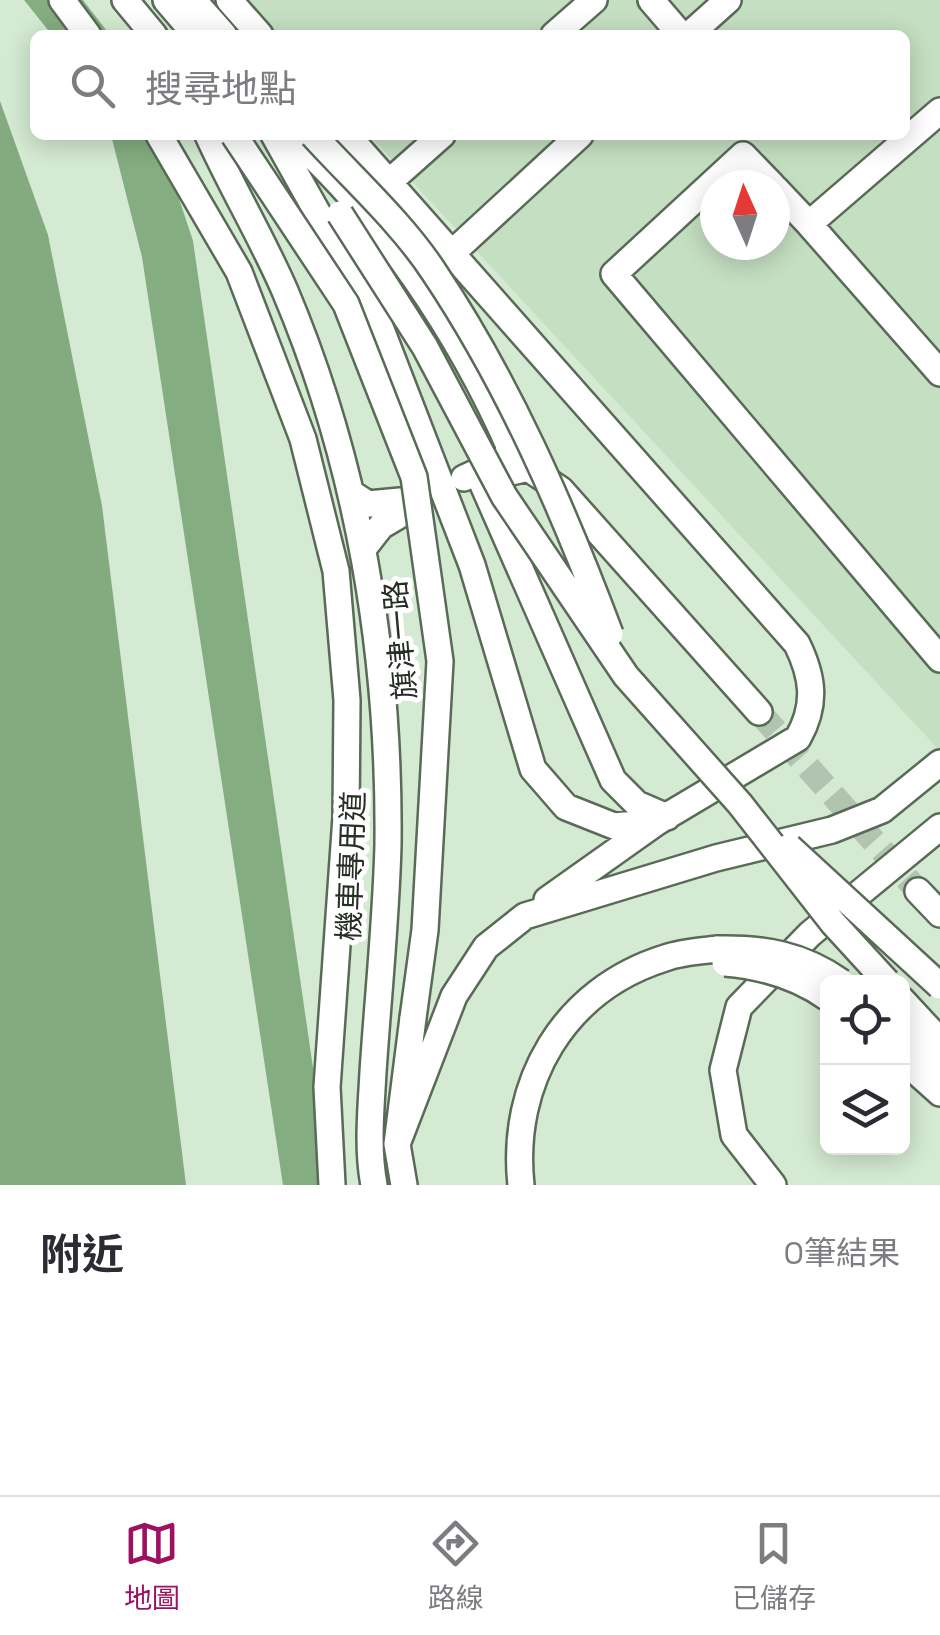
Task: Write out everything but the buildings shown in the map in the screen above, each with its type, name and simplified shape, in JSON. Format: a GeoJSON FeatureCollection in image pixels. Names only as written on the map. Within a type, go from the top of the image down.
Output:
{"type":"FeatureCollection","features":[{"type":"Feature","properties":{"kind":"street"},"geometry":{"type":"LineString","coordinates":[[62,0],[84,30]]}},
{"type":"Feature","properties":{"kind":"street"},"geometry":{"type":"LineString","coordinates":[[126,0],[150,30]]}},
{"type":"Feature","properties":{"kind":"street"},"geometry":{"type":"LineString","coordinates":[[166,0],[192,30]]}},
{"type":"Feature","properties":{"kind":"street"},"geometry":{"type":"LineString","coordinates":[[193,0],[220,30]]}},
{"type":"Feature","properties":{"kind":"street"},"geometry":{"type":"LineString","coordinates":[[229,0],[256,30]]}},
{"type":"Feature","properties":{"kind":"street"},"geometry":{"type":"LineString","coordinates":[[560,30],[594,0]]}},
{"type":"Feature","properties":{"kind":"street"},"geometry":{"type":"LineString","coordinates":[[651,0],[677,30]]}},
{"type":"Feature","properties":{"kind":"street"},"geometry":{"type":"LineString","coordinates":[[695,30],[728,0]]}},
{"type":"Feature","properties":{"kind":"street"},"geometry":{"type":"LineString","coordinates":[[910,139],[939,115]]}},
{"type":"Feature","properties":{"kind":"street"},"geometry":{"type":"LineString","coordinates":[[162,140],[239,272],[302,438],[336,571],[348,700],[346,817],[327,1087],[332,1185]]}},
{"type":"Feature","properties":{"kind":"street","name":"機車專用道"},"geometry":{"type":"LineString","coordinates":[[210,140],[284,290],[323,393],[363,549],[384,700],[388,846],[370,1129],[374,1185]]}},
{"type":"Feature","properties":{"kind":"street","name":"旗津一路"},"geometry":{"type":"LineString","coordinates":[[237,140],[346,304],[414,477],[440,661],[425,930],[397,1144],[404,1185]]}},
{"type":"Feature","properties":{"kind":"street"},"geometry":{"type":"LineString","coordinates":[[279,140],[377,319],[472,565],[533,769],[566,807],[614,826],[662,819]]}},
{"type":"Feature","properties":{"kind":"street"},"geometry":{"type":"LineString","coordinates":[[280,140],[340,214],[426,347],[504,496],[626,676],[740,804],[832,923],[880,975]]}},
{"type":"Feature","properties":{"kind":"street"},"geometry":{"type":"LineString","coordinates":[[295,140],[313,156],[413,280],[459,347],[510,448],[528,468],[561,490],[759,712]]}},
{"type":"Feature","properties":{"kind":"street"},"geometry":{"type":"LineString","coordinates":[[318,140],[433,269],[503,389],[571,530],[626,676]]}},
{"type":"Feature","properties":{"kind":"street"},"geometry":{"type":"LineString","coordinates":[[351,140],[797,644],[813,677],[808,721],[798,738],[662,819],[486,947],[454,996],[397,1144]]}},
{"type":"Feature","properties":{"kind":"street"},"geometry":{"type":"LineString","coordinates":[[388,182],[436,140]]}},
{"type":"Feature","properties":{"kind":"street"},"geometry":{"type":"LineString","coordinates":[[451,254],[575,140]]}},
{"type":"Feature","properties":{"kind":"street"},"geometry":{"type":"LineString","coordinates":[[809,224],[909,140]]}},
{"type":"Feature","properties":{"kind":"street"},"geometry":{"type":"LineString","coordinates":[[728,170],[744,155],[758,170]]}},
{"type":"Feature","properties":{"kind":"street"},"geometry":{"type":"LineString","coordinates":[[700,195],[614,274],[940,658]]}},
{"type":"Feature","properties":{"kind":"street"},"geometry":{"type":"LineString","coordinates":[[790,204],[940,373]]}},
{"type":"Feature","properties":{"kind":"street"},"geometry":{"type":"LineString","coordinates":[[471,482],[498,465],[510,448]]}},
{"type":"Feature","properties":{"kind":"street"},"geometry":{"type":"LineString","coordinates":[[471,482],[528,468]]}},
{"type":"Feature","properties":{"kind":"street"},"geometry":{"type":"LineString","coordinates":[[471,482],[613,780],[637,804],[662,819]]}},
{"type":"Feature","properties":{"kind":"street"},"geometry":{"type":"LineString","coordinates":[[351,493],[368,504],[401,506],[363,549]]}},
{"type":"Feature","properties":{"kind":"street"},"geometry":{"type":"LineString","coordinates":[[525,916],[716,858],[832,830],[882,810],[940,764]]}},
{"type":"Feature","properties":{"kind":"street"},"geometry":{"type":"LineString","coordinates":[[740,804],[940,986]]}},
{"type":"Feature","properties":{"kind":"street"},"geometry":{"type":"LineString","coordinates":[[773,1185],[734,1135],[723,1070],[740,1008],[810,934],[940,827]]}},
{"type":"Feature","properties":{"kind":"street"},"geometry":{"type":"LineString","coordinates":[[918,890],[940,914]]}},
{"type":"Feature","properties":{"kind":"street"},"geometry":{"type":"LineString","coordinates":[[521,1185],[517,1150],[522,1104],[542,1054],[567,1024],[628,976],[665,958],[716,956],[762,948],[818,966],[831,975]]}},
{"type":"Feature","properties":{"kind":"street"},"geometry":{"type":"LineString","coordinates":[[538,1185],[534,1167],[536,1117],[555,1065],[590,1018],[636,986],[716,956],[758,966],[820,992]]}},
{"type":"Feature","properties":{"kind":"street"},"geometry":{"type":"LineString","coordinates":[[910,1009],[940,1041]]}},
{"type":"Feature","properties":{"kind":"street"},"geometry":{"type":"LineString","coordinates":[[910,1042],[940,1070]]}},
{"type":"Feature","properties":{"kind":"street"},"geometry":{"type":"LineString","coordinates":[[909,1065],[940,1092]]}},
{"type":"Feature","properties":{"kind":"shaded area"},"geometry":{"type":"Polygon","coordinates":[[[24,0],[83,0],[106,30],[48,30],[24,0]]]}},
{"type":"Feature","properties":{"kind":"shaded area"},"geometry":{"type":"Polygon","coordinates":[[[244,0],[940,0],[940,751],[374,140],[910,140],[910,30],[272,30],[244,0]]]}},
{"type":"Feature","properties":{"kind":"shaded area"},"geometry":{"type":"Polygon","coordinates":[[[0,101],[48,235],[102,506],[186,1185],[0,1185],[0,101]]]}},
{"type":"Feature","properties":{"kind":"shaded area"},"geometry":{"type":"Polygon","coordinates":[[[112,140],[160,140],[193,241],[330,1185],[283,1185],[142,257],[112,140]]]}},
{"type":"Feature","properties":{"kind":"tunnel"},"geometry":{"type":"LineString","coordinates":[[759,712],[918,891]]}}]}
